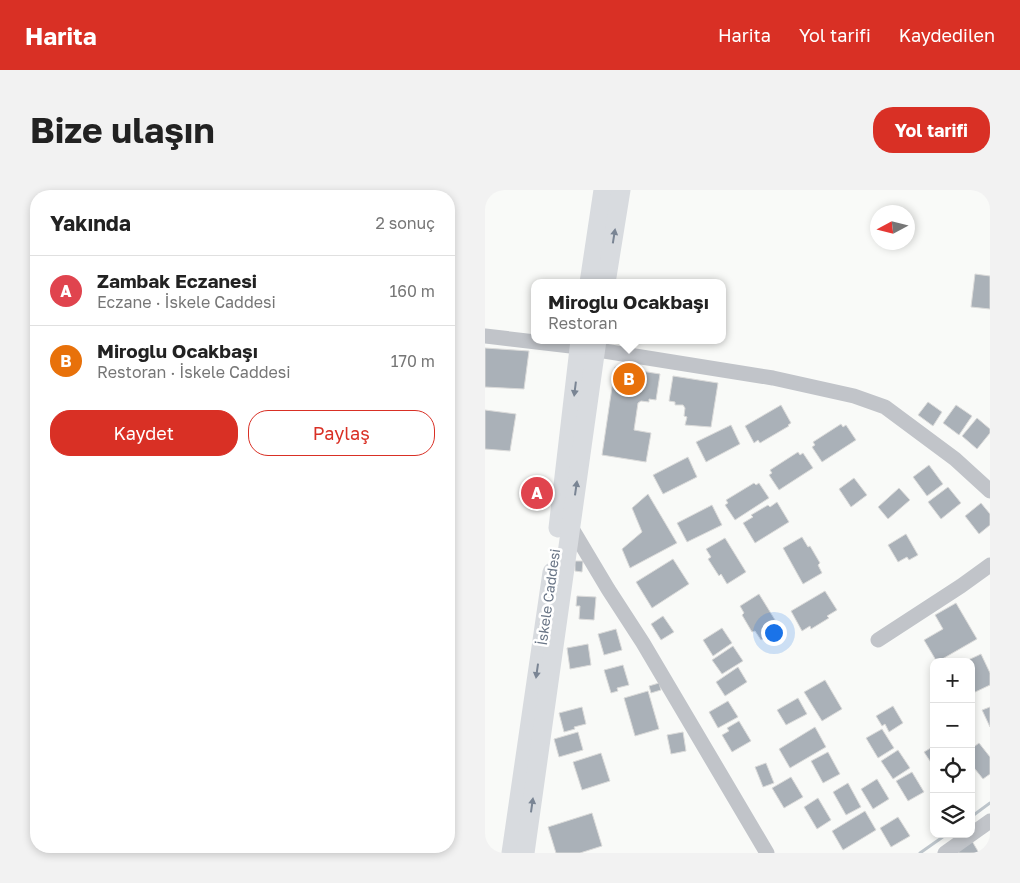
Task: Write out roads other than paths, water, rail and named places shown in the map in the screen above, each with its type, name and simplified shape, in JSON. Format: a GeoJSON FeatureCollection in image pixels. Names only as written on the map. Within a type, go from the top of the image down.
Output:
{"type":"FeatureCollection","features":[{"type":"Feature","properties":{"kind":"main road"},"geometry":{"type":"LineString","coordinates":[[590,279],[603,190]]}},
{"type":"Feature","properties":{"kind":"main road"},"geometry":{"type":"LineString","coordinates":[[607,279],[621,190]]}},
{"type":"Feature","properties":{"kind":"main road","name":"İskele Caddesi"},"geometry":{"type":"LineString","coordinates":[[511,853],[565,526],[588,344]]}},
{"type":"Feature","properties":{"kind":"main road"},"geometry":{"type":"LineString","coordinates":[[525,853],[565,526]]}},
{"type":"Feature","properties":{"kind":"street"},"geometry":{"type":"LineString","coordinates":[[485,336],[531,340]]}},
{"type":"Feature","properties":{"kind":"street"},"geometry":{"type":"LineString","coordinates":[[588,344],[773,378],[853,396],[877,404],[885,407],[955,459],[990,491]]}},
{"type":"Feature","properties":{"kind":"street"},"geometry":{"type":"LineString","coordinates":[[565,526],[608,589],[647,652],[767,853]]}},
{"type":"Feature","properties":{"kind":"street"},"geometry":{"type":"LineString","coordinates":[[878,640],[990,565]]}},
{"type":"Feature","properties":{"kind":"street"},"geometry":{"type":"LineString","coordinates":[[945,853],[990,821]]}},
{"type":"Feature","properties":{"kind":"waterway"},"geometry":{"type":"LineString","coordinates":[[975,814],[990,803]]}},
{"type":"Feature","properties":{"kind":"waterway"},"geometry":{"type":"LineString","coordinates":[[920,853],[941,838]]}},
{"type":"Feature","properties":{"kind":"place","name":"Miroğlu Ocakbaşı"},"geometry":{"type":"Point","coordinates":[629,379]}},
{"type":"Feature","properties":{"kind":"place","name":"Zambak Eczanesi"},"geometry":{"type":"Point","coordinates":[537,493]}}]}
